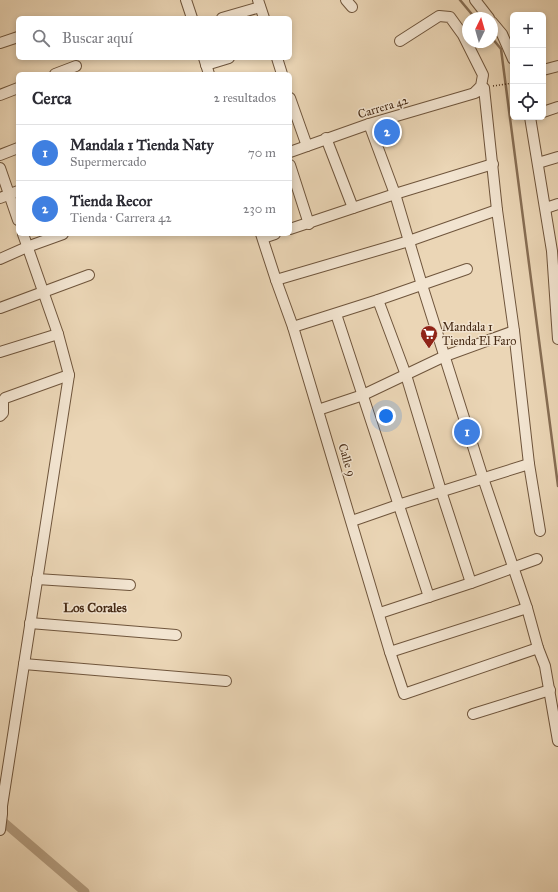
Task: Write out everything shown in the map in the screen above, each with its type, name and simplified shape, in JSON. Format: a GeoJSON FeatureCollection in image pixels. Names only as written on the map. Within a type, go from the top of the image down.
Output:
{"type":"FeatureCollection","features":[{"type":"Feature","properties":{"kind":"street"},"geometry":{"type":"LineString","coordinates":[[186,0],[191,16]]}},
{"type":"Feature","properties":{"kind":"street"},"geometry":{"type":"LineString","coordinates":[[475,0],[484,12]]}},
{"type":"Feature","properties":{"kind":"street"},"geometry":{"type":"LineString","coordinates":[[227,16],[259,4],[263,16]]}},
{"type":"Feature","properties":{"kind":"street"},"geometry":{"type":"LineString","coordinates":[[400,41],[439,16],[450,17],[463,35],[483,75],[479,90],[493,164],[497,210],[514,331],[529,464],[540,531]]}},
{"type":"Feature","properties":{"kind":"street"},"geometry":{"type":"LineString","coordinates":[[498,29],[502,34],[510,52]]}},
{"type":"Feature","properties":{"kind":"street"},"geometry":{"type":"LineString","coordinates":[[0,44],[16,38]]}},
{"type":"Feature","properties":{"kind":"street"},"geometry":{"type":"LineString","coordinates":[[206,66],[223,60]]}},
{"type":"Feature","properties":{"kind":"street"},"geometry":{"type":"LineString","coordinates":[[277,60],[281,72]]}},
{"type":"Feature","properties":{"kind":"street"},"geometry":{"type":"LineString","coordinates":[[60,72],[76,66]]}},
{"type":"Feature","properties":{"kind":"street"},"geometry":{"type":"LineString","coordinates":[[546,69],[558,66]]}},
{"type":"Feature","properties":{"kind":"street"},"geometry":{"type":"LineString","coordinates":[[0,95],[16,89]]}},
{"type":"Feature","properties":{"kind":"street","name":"Carrera 42"},"geometry":{"type":"LineString","coordinates":[[292,151],[326,138],[479,90]]}},
{"type":"Feature","properties":{"kind":"street"},"geometry":{"type":"LineString","coordinates":[[292,104],[307,146]]}},
{"type":"Feature","properties":{"kind":"street"},"geometry":{"type":"LineString","coordinates":[[546,111],[558,107]]}},
{"type":"Feature","properties":{"kind":"street"},"geometry":{"type":"LineString","coordinates":[[531,120],[555,250],[558,339]]}},
{"type":"Feature","properties":{"kind":"street"},"geometry":{"type":"LineString","coordinates":[[369,124],[395,194],[483,478],[545,666],[558,741]]}},
{"type":"Feature","properties":{"kind":"street"},"geometry":{"type":"LineString","coordinates":[[326,138],[353,208]]}},
{"type":"Feature","properties":{"kind":"street"},"geometry":{"type":"LineString","coordinates":[[0,155],[16,149]]}},
{"type":"Feature","properties":{"kind":"street"},"geometry":{"type":"LineString","coordinates":[[538,163],[558,157]]}},
{"type":"Feature","properties":{"kind":"street"},"geometry":{"type":"LineString","coordinates":[[292,229],[395,194],[493,164]]}},
{"type":"Feature","properties":{"kind":"street"},"geometry":{"type":"LineString","coordinates":[[0,168],[16,214]]}},
{"type":"Feature","properties":{"kind":"street"},"geometry":{"type":"LineString","coordinates":[[292,172],[308,224]]}},
{"type":"Feature","properties":{"kind":"street"},"geometry":{"type":"LineString","coordinates":[[546,208],[558,204]]}},
{"type":"Feature","properties":{"kind":"street"},"geometry":{"type":"LineString","coordinates":[[276,280],[409,241],[497,210]]}},
{"type":"Feature","properties":{"kind":"street"},"geometry":{"type":"LineString","coordinates":[[0,828],[1,808],[69,375],[58,334],[24,236]]}},
{"type":"Feature","properties":{"kind":"street"},"geometry":{"type":"LineString","coordinates":[[0,259],[58,236]]}},
{"type":"Feature","properties":{"kind":"street","name":"Calle 9"},"geometry":{"type":"LineString","coordinates":[[262,236],[293,327],[380,613],[390,652],[404,694],[538,648]]}},
{"type":"Feature","properties":{"kind":"street"},"geometry":{"type":"LineString","coordinates":[[293,327],[378,300],[467,269]]}},
{"type":"Feature","properties":{"kind":"street"},"geometry":{"type":"LineString","coordinates":[[0,308],[89,275]]}},
{"type":"Feature","properties":{"kind":"street"},"geometry":{"type":"LineString","coordinates":[[378,300],[406,375],[471,583]]}},
{"type":"Feature","properties":{"kind":"street"},"geometry":{"type":"LineString","coordinates":[[336,314],[429,597]]}},
{"type":"Feature","properties":{"kind":"street"},"geometry":{"type":"LineString","coordinates":[[318,410],[363,395],[445,356],[514,331]]}},
{"type":"Feature","properties":{"kind":"street"},"geometry":{"type":"LineString","coordinates":[[0,352],[58,334]]}},
{"type":"Feature","properties":{"kind":"street"},"geometry":{"type":"LineString","coordinates":[[0,416],[3,413],[2,406],[5,398],[69,375]]}},
{"type":"Feature","properties":{"kind":"street"},"geometry":{"type":"LineString","coordinates":[[352,521],[398,504],[529,464]]}},
{"type":"Feature","properties":{"kind":"street"},"geometry":{"type":"LineString","coordinates":[[380,613],[471,583],[537,559]]}},
{"type":"Feature","properties":{"kind":"street"},"geometry":{"type":"LineString","coordinates":[[37,579],[130,585]]}},
{"type":"Feature","properties":{"kind":"street"},"geometry":{"type":"LineString","coordinates":[[390,652],[527,608]]}},
{"type":"Feature","properties":{"kind":"street"},"geometry":{"type":"LineString","coordinates":[[30,623],[176,635]]}},
{"type":"Feature","properties":{"kind":"street"},"geometry":{"type":"LineString","coordinates":[[24,664],[226,681]]}},
{"type":"Feature","properties":{"kind":"street"},"geometry":{"type":"LineString","coordinates":[[473,714],[550,690]]}},
{"type":"Feature","properties":{"kind":"path"},"geometry":{"type":"LineString","coordinates":[[497,85],[510,83]]}},
{"type":"Feature","properties":{"kind":"waterway"},"geometry":{"type":"LineString","coordinates":[[460,0],[470,12]]}},
{"type":"Feature","properties":{"kind":"waterway"},"geometry":{"type":"LineString","coordinates":[[498,45],[501,49],[558,486]]}},
{"type":"Feature","properties":{"kind":"waterway"},"geometry":{"type":"LineString","coordinates":[[0,819],[85,892]]}},
{"type":"Feature","properties":{"kind":"place","name":"Tienda Recor"},"geometry":{"type":"Point","coordinates":[387,132]}},
{"type":"Feature","properties":{"kind":"place","name":"Mandala 1 Tienda El Faro"},"geometry":{"type":"Point","coordinates":[429,349]}},
{"type":"Feature","properties":{"kind":"place","name":"Mandala 1 Tienda Naty"},"geometry":{"type":"Point","coordinates":[467,432]}},
{"type":"Feature","properties":{"kind":"district","name":"Los Corales"},"geometry":{"type":"Point","coordinates":[95,608]}}]}
